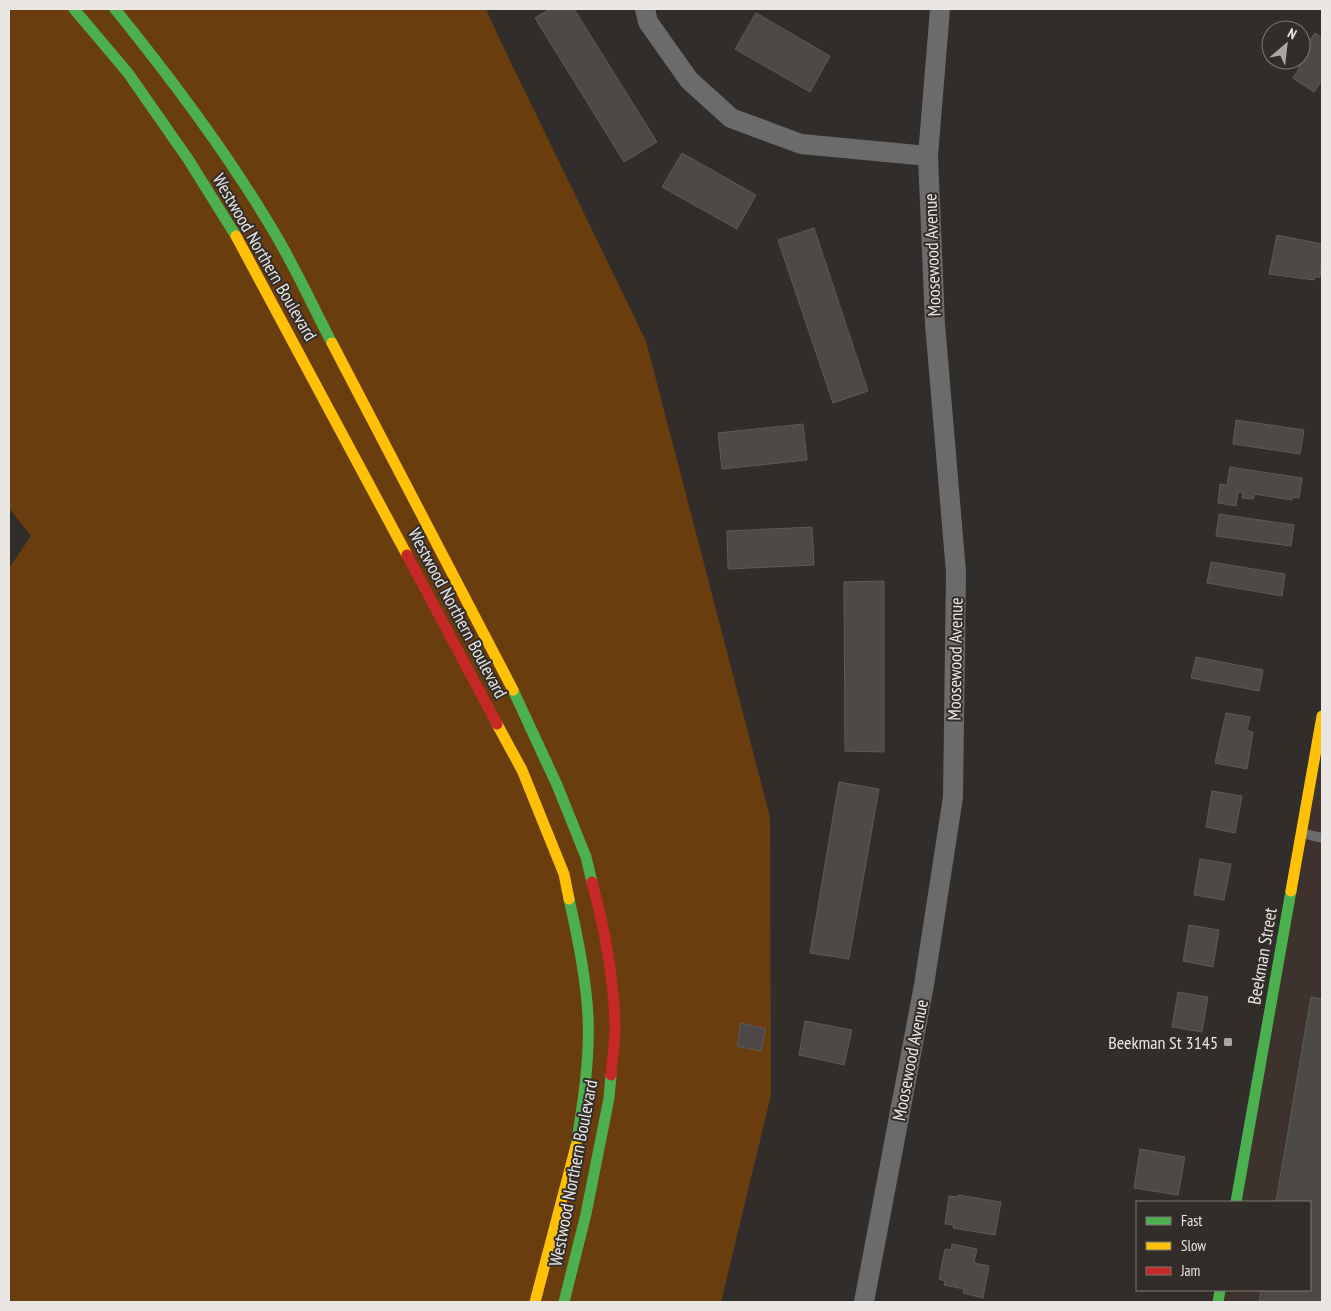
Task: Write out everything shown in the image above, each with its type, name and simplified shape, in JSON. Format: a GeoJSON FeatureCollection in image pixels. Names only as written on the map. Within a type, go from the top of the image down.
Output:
{"type":"FeatureCollection","features":[{"type":"Feature","properties":{"kind":"main road","name":"Westwood Northern Boulevard"},"geometry":{"type":"LineString","coordinates":[[74,9],[128,74],[188,159],[243,247],[522,770],[564,874],[582,953],[588,1017],[586,1083],[575,1151],[535,1302]]}},
{"type":"Feature","properties":{"kind":"main road","name":"Westwood Northern Boulevard"},"geometry":{"type":"LineString","coordinates":[[115,9],[170,78],[221,148],[269,222],[516,696],[557,785],[586,858],[603,924],[611,976],[615,1030],[609,1098],[586,1214],[564,1302]]}},
{"type":"Feature","properties":{"kind":"main road","name":"Beekman Street"},"geometry":{"type":"LineString","coordinates":[[1236,1201],[1322,716]]}},
{"type":"Feature","properties":{"kind":"street"},"geometry":{"type":"LineString","coordinates":[[645,9],[648,22],[689,80],[731,118],[801,144],[928,156]]}},
{"type":"Feature","properties":{"kind":"street","name":"Moosewood Avenue"},"geometry":{"type":"LineString","coordinates":[[864,1302],[924,985],[952,798],[956,572],[935,324],[928,156],[940,9]]}},
{"type":"Feature","properties":{"kind":"lane"},"geometry":{"type":"LineString","coordinates":[[1302,832],[1322,838]]}},
{"type":"Feature","properties":{"kind":"shaded area"},"geometry":{"type":"Polygon","coordinates":[[[9,9],[486,9],[646,341],[770,817],[771,1095],[721,1302],[9,1302],[9,568],[31,536],[9,508],[9,9]]]}},
{"type":"Feature","properties":{"kind":"shaded area"},"geometry":{"type":"Polygon","coordinates":[[[1322,716],[1322,1302],[1218,1302],[1220,1291],[1311,1291],[1311,1201],[1236,1201],[1322,716]]]}},
{"type":"Feature","properties":{"kind":"building"},"geometry":{"type":"Polygon","coordinates":[[[550,9],[574,9],[657,142],[624,162],[535,18],[550,9]]]}},
{"type":"Feature","properties":{"kind":"building"},"geometry":{"type":"Polygon","coordinates":[[[756,13],[830,56],[810,92],[735,49],[756,13]]]}},
{"type":"Feature","properties":{"kind":"building"},"geometry":{"type":"Polygon","coordinates":[[[1315,33],[1322,38],[1322,80],[1314,92],[1293,78],[1298,70],[1311,70],[1311,39],[1315,33]]]}},
{"type":"Feature","properties":{"kind":"building"},"geometry":{"type":"Polygon","coordinates":[[[682,153],[756,195],[737,229],[662,187],[682,153]]]}},
{"type":"Feature","properties":{"kind":"building"},"geometry":{"type":"Polygon","coordinates":[[[814,228],[868,391],[833,403],[778,240],[814,228]]]}},
{"type":"Feature","properties":{"kind":"building"},"geometry":{"type":"Polygon","coordinates":[[[1277,235],[1322,244],[1320,277],[1315,277],[1314,280],[1269,274],[1277,235]]]}},
{"type":"Feature","properties":{"kind":"building"},"geometry":{"type":"Polygon","coordinates":[[[1236,420],[1304,430],[1300,454],[1233,444],[1236,420]]]}},
{"type":"Feature","properties":{"kind":"building"},"geometry":{"type":"Polygon","coordinates":[[[803,424],[807,460],[722,469],[718,433],[803,424]]]}},
{"type":"Feature","properties":{"kind":"building"},"geometry":{"type":"Polygon","coordinates":[[[1230,467],[1302,478],[1299,498],[1292,497],[1292,500],[1254,494],[1253,499],[1242,498],[1243,492],[1238,492],[1236,506],[1218,503],[1220,484],[1227,485],[1230,467]]]}},
{"type":"Feature","properties":{"kind":"building"},"geometry":{"type":"Polygon","coordinates":[[[1219,514],[1294,525],[1291,546],[1216,536],[1219,514]]]}},
{"type":"Feature","properties":{"kind":"building"},"geometry":{"type":"Polygon","coordinates":[[[812,527],[814,565],[728,569],[727,531],[812,527]]]}},
{"type":"Feature","properties":{"kind":"building"},"geometry":{"type":"Polygon","coordinates":[[[1211,562],[1285,574],[1282,596],[1207,583],[1211,562]]]}},
{"type":"Feature","properties":{"kind":"building"},"geometry":{"type":"Polygon","coordinates":[[[884,581],[884,752],[845,751],[844,582],[884,581]]]}},
{"type":"Feature","properties":{"kind":"building"},"geometry":{"type":"Polygon","coordinates":[[[1196,657],[1263,670],[1259,691],[1191,678],[1196,657]]]}},
{"type":"Feature","properties":{"kind":"building"},"geometry":{"type":"Polygon","coordinates":[[[1226,713],[1250,717],[1247,730],[1253,732],[1247,769],[1215,763],[1226,713]]]}},
{"type":"Feature","properties":{"kind":"building"},"geometry":{"type":"Polygon","coordinates":[[[839,782],[879,789],[849,959],[810,953],[839,782]]]}},
{"type":"Feature","properties":{"kind":"building"},"geometry":{"type":"Polygon","coordinates":[[[1212,791],[1242,796],[1235,833],[1206,827],[1212,791]]]}},
{"type":"Feature","properties":{"kind":"building"},"geometry":{"type":"Polygon","coordinates":[[[1200,859],[1231,864],[1224,900],[1194,895],[1200,859]]]}},
{"type":"Feature","properties":{"kind":"building"},"geometry":{"type":"Polygon","coordinates":[[[1189,925],[1219,930],[1213,967],[1183,961],[1189,925]]]}},
{"type":"Feature","properties":{"kind":"building"},"geometry":{"type":"Polygon","coordinates":[[[1178,992],[1208,997],[1202,1032],[1172,1027],[1178,992]]]}},
{"type":"Feature","properties":{"kind":"building"},"geometry":{"type":"Polygon","coordinates":[[[1311,997],[1322,999],[1322,1302],[1259,1302],[1261,1291],[1311,1291],[1311,1201],[1276,1201],[1311,997]]]}},
{"type":"Feature","properties":{"kind":"building"},"geometry":{"type":"Polygon","coordinates":[[[805,1021],[852,1030],[844,1065],[799,1055],[805,1021]]]}},
{"type":"Feature","properties":{"kind":"building"},"geometry":{"type":"Polygon","coordinates":[[[741,1023],[766,1029],[761,1051],[737,1046],[741,1023]]]}},
{"type":"Feature","properties":{"kind":"building"},"geometry":{"type":"Polygon","coordinates":[[[1140,1149],[1185,1157],[1178,1195],[1134,1188],[1140,1149]]]}},
{"type":"Feature","properties":{"kind":"building"},"geometry":{"type":"Polygon","coordinates":[[[958,1195],[1001,1202],[995,1235],[953,1228],[954,1225],[945,1224],[949,1196],[958,1197],[958,1195]]]}},
{"type":"Feature","properties":{"kind":"building"},"geometry":{"type":"Polygon","coordinates":[[[952,1244],[977,1249],[974,1263],[989,1266],[983,1298],[963,1293],[964,1289],[944,1285],[945,1281],[939,1279],[945,1249],[951,1250],[952,1244]]]}},
{"type":"Feature","properties":{"kind":"traffic: fast"},"geometry":{"type":"LineString","coordinates":[[74,9],[128,73],[188,159],[236,236]]}},
{"type":"Feature","properties":{"kind":"traffic: fast"},"geometry":{"type":"LineString","coordinates":[[115,9],[195,113],[251,194],[277,236],[332,343]]}},
{"type":"Feature","properties":{"kind":"traffic: fast"},"geometry":{"type":"LineString","coordinates":[[513,690],[557,785],[586,857],[592,882]]}},
{"type":"Feature","properties":{"kind":"traffic: fast"},"geometry":{"type":"LineString","coordinates":[[1236,1201],[1291,891]]}},
{"type":"Feature","properties":{"kind":"traffic: fast"},"geometry":{"type":"LineString","coordinates":[[569,899],[581,958],[588,1016],[587,1065],[576,1146]]}},
{"type":"Feature","properties":{"kind":"traffic: fast"},"geometry":{"type":"LineString","coordinates":[[564,1302],[586,1214],[609,1098],[611,1075]]}},
{"type":"Feature","properties":{"kind":"traffic: fast"},"geometry":{"type":"LineString","coordinates":[[1218,1302],[1220,1291]]}},
{"type":"Feature","properties":{"kind":"traffic: slow"},"geometry":{"type":"LineString","coordinates":[[236,236],[407,555]]}},
{"type":"Feature","properties":{"kind":"traffic: slow"},"geometry":{"type":"LineString","coordinates":[[332,343],[513,690]]}},
{"type":"Feature","properties":{"kind":"traffic: slow"},"geometry":{"type":"LineString","coordinates":[[1291,891],[1322,716]]}},
{"type":"Feature","properties":{"kind":"traffic: slow"},"geometry":{"type":"LineString","coordinates":[[497,724],[522,770],[564,874],[569,899]]}},
{"type":"Feature","properties":{"kind":"traffic: slow"},"geometry":{"type":"LineString","coordinates":[[535,1302],[576,1146]]}},
{"type":"Feature","properties":{"kind":"traffic: jam"},"geometry":{"type":"LineString","coordinates":[[407,555],[497,724]]}},
{"type":"Feature","properties":{"kind":"traffic: jam"},"geometry":{"type":"LineString","coordinates":[[592,882],[605,936],[613,991],[615,1040],[611,1075]]}},
{"type":"Feature","properties":{"kind":"place","name":"Beekman St 3145"},"geometry":{"type":"Point","coordinates":[1228,1042]}}]}
